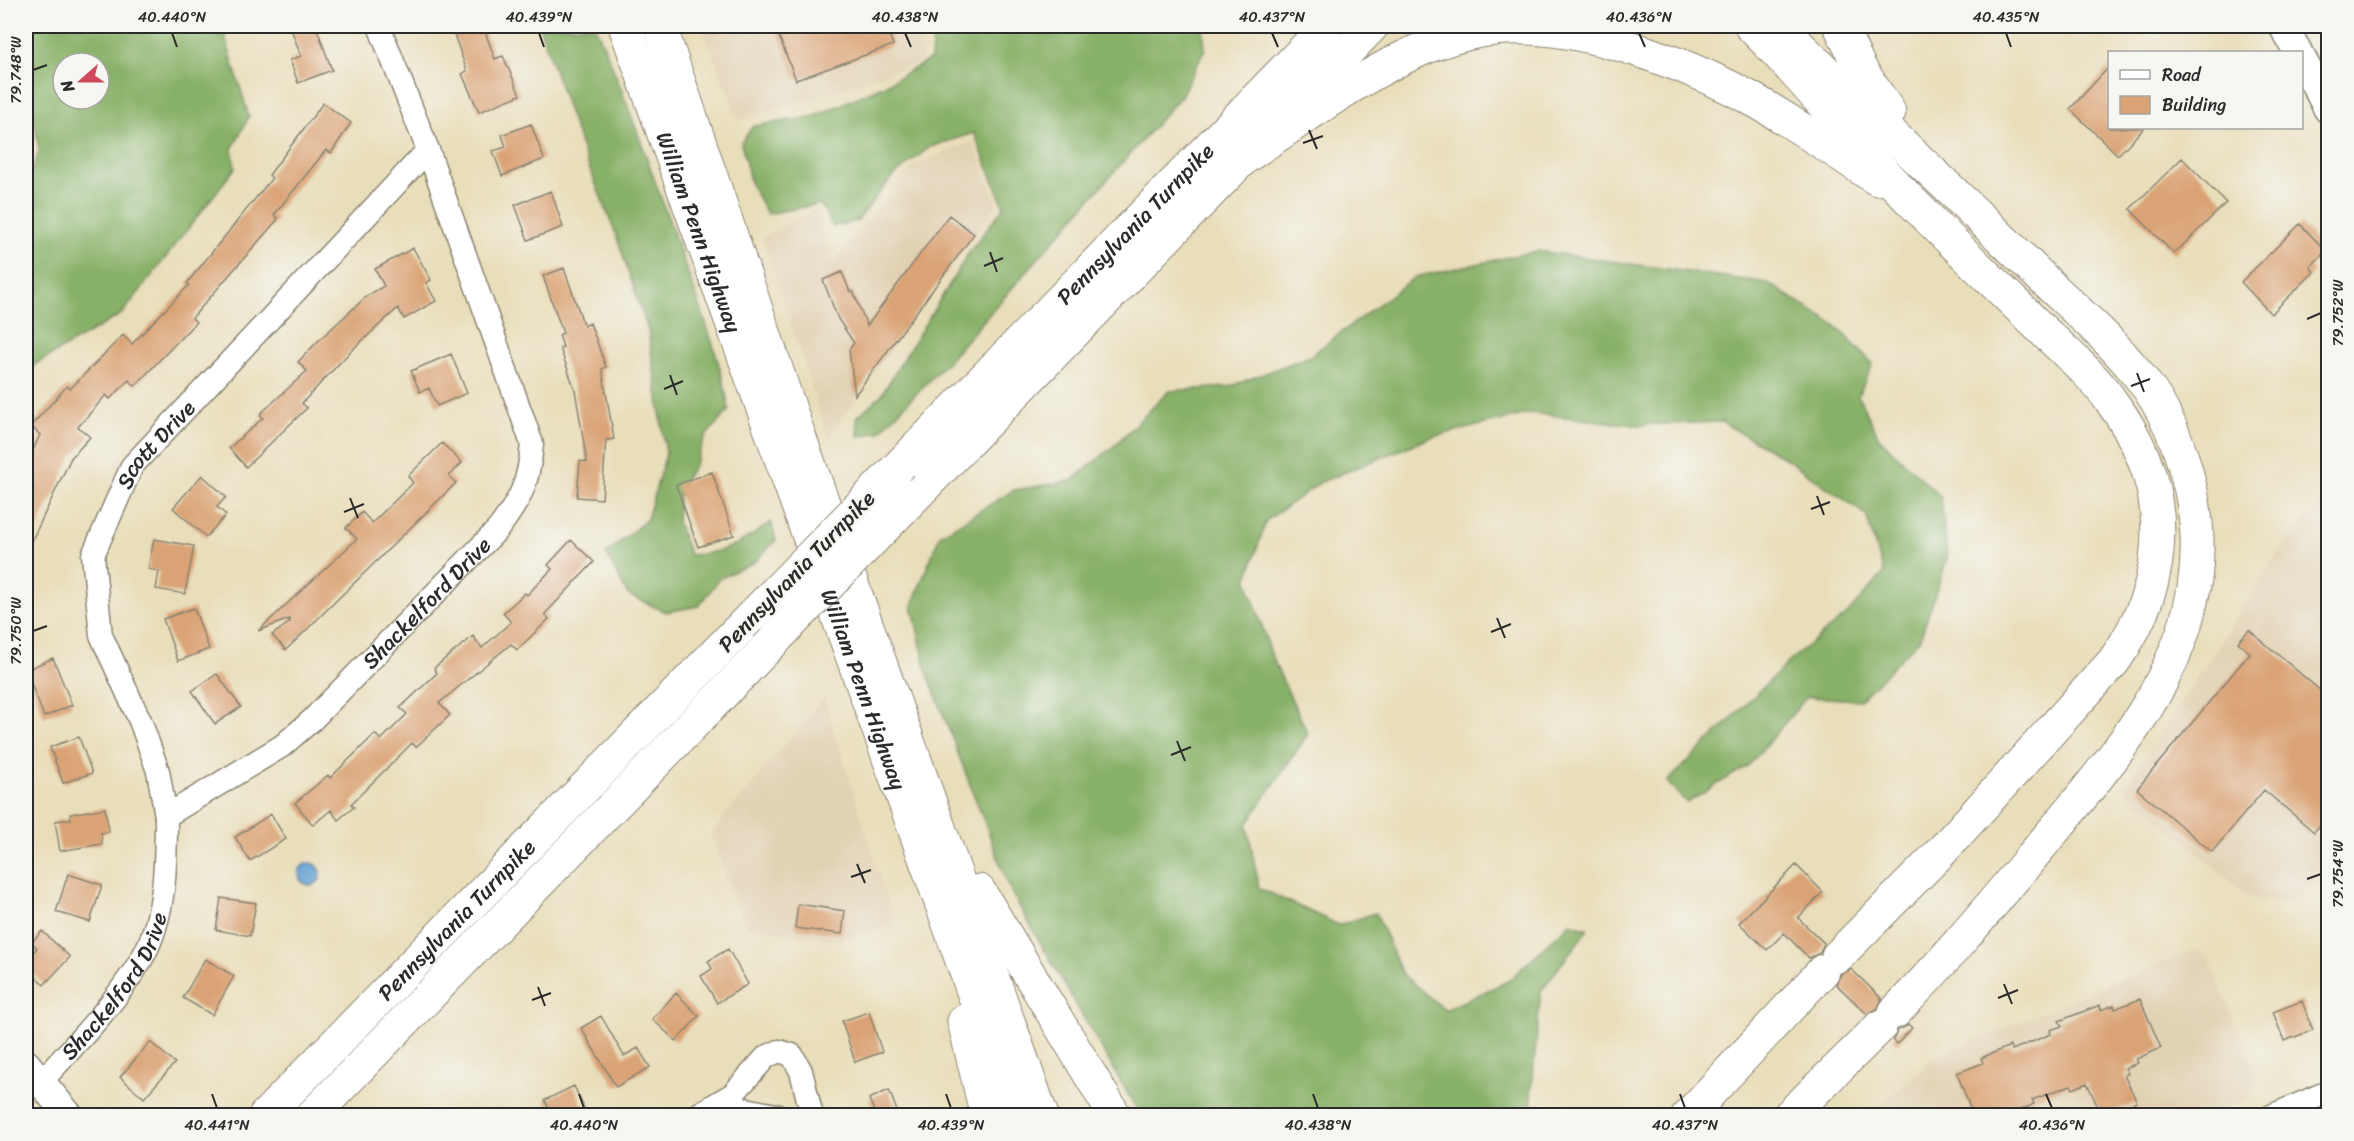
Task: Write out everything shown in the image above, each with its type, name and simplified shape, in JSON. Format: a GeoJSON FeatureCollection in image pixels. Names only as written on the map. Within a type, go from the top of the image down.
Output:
{"type":"FeatureCollection","features":[{"type":"Feature","properties":{"kind":"highway","name":"William Penn Highway"},"geometry":{"type":"LineString","coordinates":[[625,26],[1018,1116]]}},
{"type":"Feature","properties":{"kind":"highway","name":"William Penn Highway"},"geometry":{"type":"LineString","coordinates":[[660,26],[798,433],[999,987],[1042,1116]]}},
{"type":"Feature","properties":{"kind":"highway","name":"Pennsylvania Turnpike"},"geometry":{"type":"LineString","coordinates":[[265,1116],[1326,26]]}},
{"type":"Feature","properties":{"kind":"highway","name":"Pennsylvania Turnpike"},"geometry":{"type":"LineString","coordinates":[[312,1116],[1372,26]]}},
{"type":"Feature","properties":{"kind":"highway"},"geometry":{"type":"LineString","coordinates":[[1688,1116],[1830,964],[1940,853],[2114,661],[2145,609],[2156,571],[2158,550],[2156,507],[2151,485],[2134,440],[2111,400],[1910,200],[1796,70],[1751,26]]}},
{"type":"Feature","properties":{"kind":"highway"},"geometry":{"type":"LineString","coordinates":[[1779,26],[1934,171],[2142,378],[2168,423],[2179,449],[2193,502],[2198,552],[2192,602],[2179,645],[2157,693],[2142,717],[2096,780],[1946,960],[1789,1116]]}},
{"type":"Feature","properties":{"kind":"highway"},"geometry":{"type":"LineString","coordinates":[[1840,26],[1874,91],[1934,171]]}},
{"type":"Feature","properties":{"kind":"highway"},"geometry":{"type":"LineString","coordinates":[[1236,164],[1365,79],[1412,54],[1458,36],[1527,28],[1595,39],[1717,82],[1758,103],[1910,200]]}},
{"type":"Feature","properties":{"kind":"highway"},"geometry":{"type":"LineString","coordinates":[[933,807],[980,893],[1115,1116]]}},
{"type":"Feature","properties":{"kind":"highway"},"geometry":{"type":"LineString","coordinates":[[927,864],[987,1116]]}},
{"type":"Feature","properties":{"kind":"highway"},"geometry":{"type":"LineString","coordinates":[[999,987],[1051,1116]]}},
{"type":"Feature","properties":{"kind":"main road"},"geometry":{"type":"LineString","coordinates":[[2283,26],[2297,51]]}},
{"type":"Feature","properties":{"kind":"main road"},"geometry":{"type":"LineString","coordinates":[[2303,63],[2328,108]]}},
{"type":"Feature","properties":{"kind":"main road"},"geometry":{"type":"LineString","coordinates":[[33,1073],[69,1116]]}},
{"type":"Feature","properties":{"kind":"street","name":"Shackelford Drive"},"geometry":{"type":"LineString","coordinates":[[33,1073],[105,1010],[142,959],[157,916],[166,869],[166,816],[282,746],[312,720],[498,529],[518,502],[530,474],[532,444],[428,150],[379,26]]}},
{"type":"Feature","properties":{"kind":"street","name":"Scott Drive"},"geometry":{"type":"LineString","coordinates":[[166,816],[158,771],[141,723],[101,635],[93,555],[132,466],[428,150]]}},
{"type":"Feature","properties":{"kind":"street"},"geometry":{"type":"LineString","coordinates":[[697,1115],[733,1094],[766,1057],[779,1051],[792,1055],[801,1071],[812,1116]]}},
{"type":"Feature","properties":{"kind":"street"},"geometry":{"type":"LineString","coordinates":[[2271,1116],[2328,1092]]}},
{"type":"Feature","properties":{"kind":"street"},"geometry":{"type":"LineString","coordinates":[[697,1115],[741,1108],[780,1116]]}},
{"type":"Feature","properties":{"kind":"shaded area"},"geometry":{"type":"Polygon","coordinates":[[[702,26],[920,26],[922,62],[738,122],[702,26]]]}},
{"type":"Feature","properties":{"kind":"shaded area"},"geometry":{"type":"Polygon","coordinates":[[[973,141],[997,203],[828,438],[762,237],[816,209],[833,263],[912,166],[973,141]]]}},
{"type":"Feature","properties":{"kind":"shaded area"},"geometry":{"type":"Polygon","coordinates":[[[2328,496],[2328,872],[2317,877],[2305,893],[2283,903],[2249,898],[2124,789],[2284,544],[2328,496]]]}},
{"type":"Feature","properties":{"kind":"shaded area"},"geometry":{"type":"Polygon","coordinates":[[[824,697],[895,925],[839,941],[745,926],[710,834],[824,697]]]}},
{"type":"Feature","properties":{"kind":"shaded area"},"geometry":{"type":"Polygon","coordinates":[[[2195,949],[2209,957],[2259,1084],[2245,1101],[2208,1115],[1870,1116],[1930,1059],[2195,949]]]}},
{"type":"Feature","properties":{"kind":"green space"},"geometry":{"type":"Polygon","coordinates":[[[26,26],[222,26],[249,117],[232,149],[235,168],[122,314],[34,365],[26,386],[26,188],[39,151],[26,63],[26,26]]]}},
{"type":"Feature","properties":{"kind":"green space"},"geometry":{"type":"Polygon","coordinates":[[[539,26],[595,26],[637,132],[720,367],[729,410],[705,437],[694,466],[679,488],[677,522],[690,555],[714,552],[733,546],[771,522],[776,540],[755,562],[720,578],[699,606],[666,612],[628,595],[606,554],[647,519],[666,454],[648,330],[616,235],[583,152],[539,26]]]}},
{"type":"Feature","properties":{"kind":"green space"},"geometry":{"type":"Polygon","coordinates":[[[934,26],[1203,26],[1205,49],[1181,96],[948,361],[879,432],[858,436],[857,417],[882,394],[970,251],[1004,207],[974,133],[930,147],[892,177],[857,221],[833,227],[820,204],[767,214],[751,185],[741,143],[753,126],[813,117],[885,85],[931,59],[934,26]]]}},
{"type":"Feature","properties":{"kind":"green space"},"geometry":{"type":"Polygon","coordinates":[[[1537,251],[1768,283],[1835,325],[1873,364],[1858,396],[1880,439],[1941,497],[1947,559],[1920,639],[1860,700],[1807,697],[1749,765],[1687,803],[1667,782],[1794,657],[1847,614],[1884,573],[1866,515],[1788,460],[1722,422],[1633,425],[1531,413],[1432,437],[1321,482],[1266,521],[1247,580],[1273,660],[1308,734],[1247,824],[1259,888],[1339,925],[1376,913],[1402,974],[1445,1010],[1508,981],[1570,923],[1588,929],[1541,991],[1531,1095],[1534,1115],[1140,1115],[1011,892],[927,672],[912,605],[940,535],[1014,490],[1071,481],[1116,444],[1169,391],[1229,387],[1310,356],[1415,277],[1537,251]]]}},
{"type":"Feature","properties":{"kind":"water"},"geometry":{"type":"Polygon","coordinates":[[[310,863],[318,866],[321,874],[318,882],[310,885],[302,882],[299,874],[302,866],[310,863]]]}},
{"type":"Feature","properties":{"kind":"building"},"geometry":{"type":"Polygon","coordinates":[[[290,26],[316,26],[332,70],[298,83],[290,60],[301,56],[290,26]]]}},
{"type":"Feature","properties":{"kind":"building"},"geometry":{"type":"Polygon","coordinates":[[[451,26],[483,26],[495,59],[503,56],[520,95],[479,112],[462,74],[467,71],[451,26]]]}},
{"type":"Feature","properties":{"kind":"building"},"geometry":{"type":"Polygon","coordinates":[[[775,26],[886,26],[893,45],[796,80],[775,26]]]}},
{"type":"Feature","properties":{"kind":"building"},"geometry":{"type":"Polygon","coordinates":[[[2108,68],[2108,129],[2143,129],[2118,155],[2070,109],[2108,68]]]}},
{"type":"Feature","properties":{"kind":"building"},"geometry":{"type":"Polygon","coordinates":[[[323,103],[351,123],[331,153],[326,150],[274,215],[278,219],[192,318],[196,322],[135,386],[129,380],[110,399],[106,395],[78,427],[90,437],[71,458],[26,553],[26,465],[40,435],[31,426],[67,386],[70,389],[123,335],[132,344],[189,285],[187,283],[272,178],[269,175],[323,103]]]}},
{"type":"Feature","properties":{"kind":"building"},"geometry":{"type":"Polygon","coordinates":[[[531,124],[544,159],[502,176],[493,151],[506,147],[502,135],[531,124]]]}},
{"type":"Feature","properties":{"kind":"building"},"geometry":{"type":"Polygon","coordinates":[[[2182,158],[2226,203],[2174,254],[2130,209],[2182,158]]]}},
{"type":"Feature","properties":{"kind":"building"},"geometry":{"type":"Polygon","coordinates":[[[551,191],[563,227],[528,240],[515,205],[551,191]]]}},
{"type":"Feature","properties":{"kind":"building"},"geometry":{"type":"Polygon","coordinates":[[[949,215],[974,234],[855,395],[849,350],[854,343],[838,319],[823,280],[842,272],[850,292],[853,291],[867,326],[949,215]]]}},
{"type":"Feature","properties":{"kind":"building"},"geometry":{"type":"Polygon","coordinates":[[[2300,224],[2326,251],[2310,267],[2314,272],[2271,314],[2241,282],[2300,224]]]}},
{"type":"Feature","properties":{"kind":"building"},"geometry":{"type":"Polygon","coordinates":[[[413,248],[431,280],[426,283],[436,301],[404,319],[398,308],[350,352],[302,403],[307,408],[246,467],[229,448],[263,418],[260,414],[307,371],[298,362],[318,341],[368,295],[384,286],[375,269],[413,248]]]}},
{"type":"Feature","properties":{"kind":"building"},"geometry":{"type":"Polygon","coordinates":[[[564,268],[584,326],[590,323],[606,367],[602,369],[614,439],[606,440],[602,499],[577,497],[580,461],[587,462],[575,390],[560,348],[563,347],[559,335],[563,333],[543,276],[564,268]]]}},
{"type":"Feature","properties":{"kind":"building"},"geometry":{"type":"Polygon","coordinates":[[[451,354],[467,393],[437,406],[429,388],[420,392],[411,371],[451,354]]]}},
{"type":"Feature","properties":{"kind":"building"},"geometry":{"type":"Polygon","coordinates":[[[442,443],[462,463],[449,476],[456,483],[286,650],[272,635],[290,622],[289,619],[258,631],[357,539],[346,528],[362,512],[372,523],[413,483],[408,476],[442,443]]]}},
{"type":"Feature","properties":{"kind":"building"},"geometry":{"type":"Polygon","coordinates":[[[712,472],[734,535],[698,547],[676,485],[712,472]]]}},
{"type":"Feature","properties":{"kind":"building"},"geometry":{"type":"Polygon","coordinates":[[[202,475],[226,497],[217,507],[226,515],[206,537],[173,508],[202,475]]]}},
{"type":"Feature","properties":{"kind":"building"},"geometry":{"type":"Polygon","coordinates":[[[154,539],[194,546],[185,594],[156,589],[159,571],[148,569],[154,539]]]}},
{"type":"Feature","properties":{"kind":"building"},"geometry":{"type":"Polygon","coordinates":[[[571,540],[594,562],[545,614],[549,619],[517,650],[511,644],[439,703],[450,715],[416,747],[412,743],[351,804],[354,807],[338,820],[331,810],[313,825],[295,803],[328,775],[330,778],[375,734],[381,740],[407,714],[400,708],[437,673],[434,668],[473,636],[482,648],[511,622],[503,613],[525,593],[527,595],[552,569],[548,565],[571,540]]]}},
{"type":"Feature","properties":{"kind":"building"},"geometry":{"type":"Polygon","coordinates":[[[194,608],[209,649],[178,661],[163,619],[194,608]]]}},
{"type":"Feature","properties":{"kind":"building"},"geometry":{"type":"Polygon","coordinates":[[[2249,630],[2328,697],[2328,815],[2314,832],[2264,790],[2212,852],[2137,789],[2250,653],[2238,642],[2249,630]]]}},
{"type":"Feature","properties":{"kind":"building"},"geometry":{"type":"Polygon","coordinates":[[[53,658],[72,705],[44,717],[26,670],[53,658]]]}},
{"type":"Feature","properties":{"kind":"building"},"geometry":{"type":"Polygon","coordinates":[[[217,674],[241,707],[215,724],[192,691],[217,674]]]}},
{"type":"Feature","properties":{"kind":"building"},"geometry":{"type":"Polygon","coordinates":[[[79,737],[92,773],[63,783],[50,747],[79,737]]]}},
{"type":"Feature","properties":{"kind":"building"},"geometry":{"type":"Polygon","coordinates":[[[105,808],[109,832],[101,833],[102,844],[60,851],[55,821],[71,819],[70,814],[105,808]]]}},
{"type":"Feature","properties":{"kind":"building"},"geometry":{"type":"Polygon","coordinates":[[[271,814],[286,839],[250,861],[235,837],[271,814]]]}},
{"type":"Feature","properties":{"kind":"building"},"geometry":{"type":"Polygon","coordinates":[[[1796,865],[1823,892],[1798,918],[1824,943],[1820,953],[1809,958],[1784,933],[1767,950],[1739,923],[1796,865]]]}},
{"type":"Feature","properties":{"kind":"building"},"geometry":{"type":"Polygon","coordinates":[[[68,874],[102,885],[90,922],[56,912],[68,874]]]}},
{"type":"Feature","properties":{"kind":"building"},"geometry":{"type":"Polygon","coordinates":[[[221,898],[256,903],[250,936],[216,930],[221,898]]]}},
{"type":"Feature","properties":{"kind":"building"},"geometry":{"type":"Polygon","coordinates":[[[798,904],[845,911],[842,934],[795,928],[798,904]]]}},
{"type":"Feature","properties":{"kind":"building"},"geometry":{"type":"Polygon","coordinates":[[[42,931],[70,957],[44,985],[26,967],[26,960],[37,948],[32,942],[42,931]]]}},
{"type":"Feature","properties":{"kind":"building"},"geometry":{"type":"Polygon","coordinates":[[[728,949],[748,984],[717,1003],[701,976],[712,969],[708,961],[728,949]]]}},
{"type":"Feature","properties":{"kind":"building"},"geometry":{"type":"Polygon","coordinates":[[[205,959],[234,976],[212,1015],[183,998],[205,959]]]}},
{"type":"Feature","properties":{"kind":"building"},"geometry":{"type":"Polygon","coordinates":[[[1851,969],[1882,999],[1877,1009],[1867,1014],[1836,984],[1841,974],[1851,969]]]}},
{"type":"Feature","properties":{"kind":"building"},"geometry":{"type":"Polygon","coordinates":[[[676,993],[699,1016],[676,1041],[652,1019],[676,993]]]}},
{"type":"Feature","properties":{"kind":"building"},"geometry":{"type":"Polygon","coordinates":[[[2140,999],[2161,1048],[2136,1059],[2138,1063],[2125,1068],[2128,1074],[2124,1075],[2137,1102],[2102,1116],[2087,1083],[2073,1089],[2071,1085],[2032,1100],[2034,1104],[2008,1116],[1973,1116],[1957,1073],[1983,1063],[1981,1058],[2010,1046],[2012,1050],[2051,1034],[2050,1030],[2062,1026],[2059,1021],[2100,1005],[2101,1010],[2114,1005],[2115,1009],[2140,999]]]}},
{"type":"Feature","properties":{"kind":"building"},"geometry":{"type":"Polygon","coordinates":[[[2302,1001],[2313,1030],[2284,1041],[2273,1012],[2302,1001]]]}},
{"type":"Feature","properties":{"kind":"building"},"geometry":{"type":"Polygon","coordinates":[[[869,1012],[882,1052],[855,1062],[842,1021],[869,1012]]]}},
{"type":"Feature","properties":{"kind":"building"},"geometry":{"type":"Polygon","coordinates":[[[601,1016],[624,1056],[638,1048],[650,1067],[616,1087],[581,1028],[601,1016]]]}},
{"type":"Feature","properties":{"kind":"building"},"geometry":{"type":"Polygon","coordinates":[[[1909,1025],[1912,1028],[1897,1044],[1893,1040],[1898,1030],[1909,1025]]]}},
{"type":"Feature","properties":{"kind":"building"},"geometry":{"type":"Polygon","coordinates":[[[150,1042],[175,1063],[144,1098],[120,1077],[150,1042]]]}},
{"type":"Feature","properties":{"kind":"building"},"geometry":{"type":"Polygon","coordinates":[[[574,1086],[588,1116],[552,1116],[545,1100],[574,1086]]]}},
{"type":"Feature","properties":{"kind":"building"},"geometry":{"type":"Polygon","coordinates":[[[889,1090],[899,1116],[876,1116],[869,1099],[889,1090]]]}}]}
